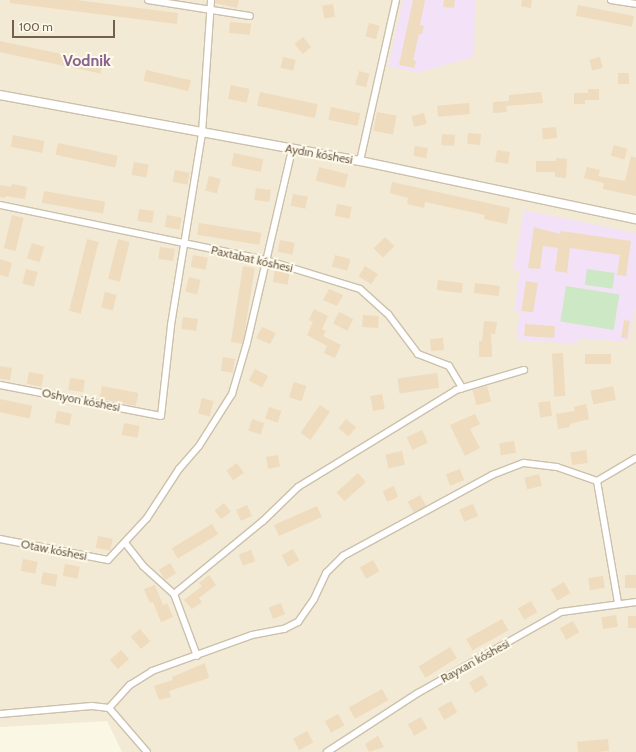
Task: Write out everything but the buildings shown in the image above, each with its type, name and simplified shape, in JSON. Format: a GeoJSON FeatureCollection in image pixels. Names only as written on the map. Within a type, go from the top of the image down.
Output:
{"type":"FeatureCollection","features":[{"type":"Feature","properties":{"kind":"street"},"geometry":{"type":"LineString","coordinates":[[148,0],[250,16]]}},
{"type":"Feature","properties":{"kind":"street"},"geometry":{"type":"LineString","coordinates":[[186,244],[202,133],[210,0]]}},
{"type":"Feature","properties":{"kind":"street"},"geometry":{"type":"LineString","coordinates":[[360,161],[396,0]]}},
{"type":"Feature","properties":{"kind":"street"},"geometry":{"type":"LineString","coordinates":[[611,0],[636,4]]}},
{"type":"Feature","properties":{"kind":"street","name":"Aydın kóshesi"},"geometry":{"type":"LineString","coordinates":[[0,96],[292,150],[360,161],[636,219]]}},
{"type":"Feature","properties":{"kind":"street"},"geometry":{"type":"LineString","coordinates":[[197,656],[174,594],[143,566],[126,544],[147,518],[180,469],[199,446],[232,394],[247,343],[292,150]]}},
{"type":"Feature","properties":{"kind":"street","name":"Paxtabat kóshesi"},"geometry":{"type":"LineString","coordinates":[[0,205],[266,260],[360,290],[388,314],[418,354],[449,366],[462,388]]}},
{"type":"Feature","properties":{"kind":"street","name":"Oshyon kóshesi"},"geometry":{"type":"LineString","coordinates":[[0,384],[161,416],[171,324],[186,244]]}},
{"type":"Feature","properties":{"kind":"street"},"geometry":{"type":"LineString","coordinates":[[174,594],[263,521],[298,487],[462,388],[524,370]]}},
{"type":"Feature","properties":{"kind":"street"},"geometry":{"type":"LineString","coordinates":[[109,708],[130,685],[152,671],[252,635],[284,629],[298,622],[314,599],[326,573],[343,556],[492,475],[524,463],[557,467],[597,481],[636,458]]}},
{"type":"Feature","properties":{"kind":"street"},"geometry":{"type":"LineString","coordinates":[[597,481],[618,602]]}},
{"type":"Feature","properties":{"kind":"street","name":"Otaw kóshesi"},"geometry":{"type":"LineString","coordinates":[[0,539],[108,560],[126,544]]}},
{"type":"Feature","properties":{"kind":"street","name":"Rayxan kóshesi"},"geometry":{"type":"LineString","coordinates":[[326,752],[418,693],[561,612],[618,602],[636,602]]}},
{"type":"Feature","properties":{"kind":"street"},"geometry":{"type":"LineString","coordinates":[[0,714],[92,706],[109,708],[147,752]]}},
{"type":"Feature","properties":{"kind":"shaded area"},"geometry":{"type":"Polygon","coordinates":[[[0,0],[636,0],[636,752],[122,752],[107,721],[0,727],[0,0]]]}},
{"type":"Feature","properties":{"kind":"shaded area"},"geometry":{"type":"Polygon","coordinates":[[[403,0],[475,0],[474,57],[417,73],[388,66],[403,0]]]}},
{"type":"Feature","properties":{"kind":"shaded area"},"geometry":{"type":"Polygon","coordinates":[[[524,210],[636,233],[636,307],[628,342],[579,338],[578,344],[516,340],[520,312],[514,311],[520,271],[513,270],[524,210]]]}},
{"type":"Feature","properties":{"kind":"green space"},"geometry":{"type":"Polygon","coordinates":[[[587,269],[615,273],[613,289],[585,285],[587,269]]]}},
{"type":"Feature","properties":{"kind":"green space"},"geometry":{"type":"Polygon","coordinates":[[[566,286],[619,294],[614,330],[560,322],[566,286]]]}},
{"type":"Feature","properties":{"kind":"district","name":"Vodnik"},"geometry":{"type":"Point","coordinates":[87,61]}}]}
